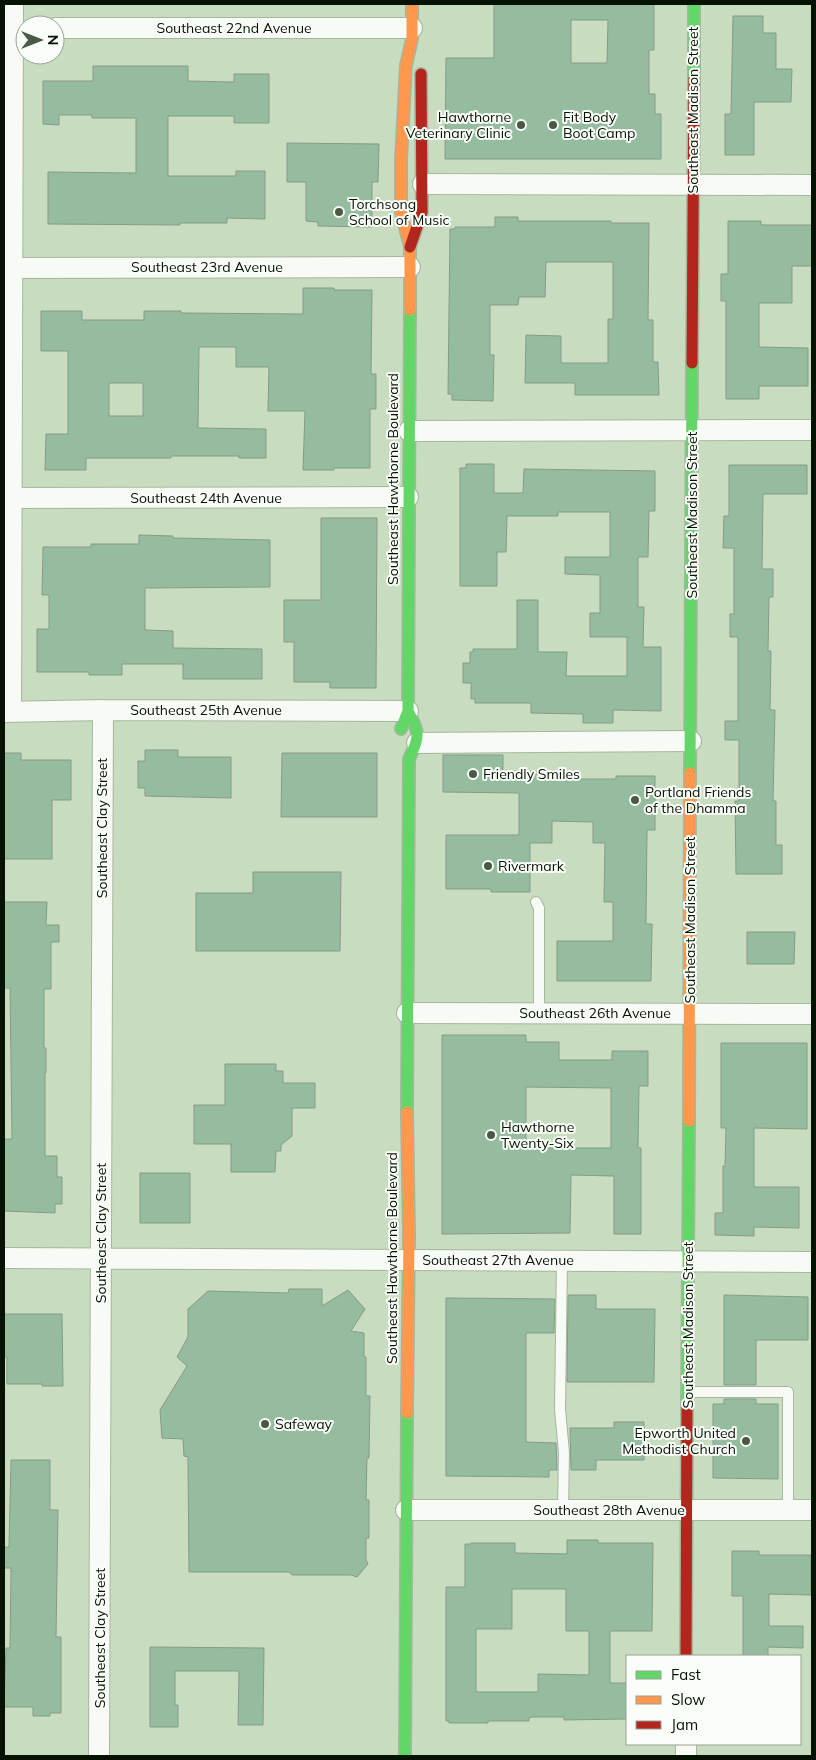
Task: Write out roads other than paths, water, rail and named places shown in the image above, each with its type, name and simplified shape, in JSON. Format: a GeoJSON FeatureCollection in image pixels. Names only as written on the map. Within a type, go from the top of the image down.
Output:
{"type":"FeatureCollection","features":[{"type":"Feature","properties":{"kind":"main road","name":"Southeast Hawthorne Boulevard"},"geometry":{"type":"LineString","coordinates":[[412,4],[412,34],[406,65],[401,160],[401,212],[410,247],[410,267],[408,711],[400,728],[401,744],[413,751]]}},
{"type":"Feature","properties":{"kind":"main road","name":"Southeast Madison Street"},"geometry":{"type":"LineString","coordinates":[[686,1655],[694,4]]}},
{"type":"Feature","properties":{"kind":"main road","name":"Southeast Hawthorne Boulevard"},"geometry":{"type":"LineString","coordinates":[[410,247],[422,212],[421,68],[412,34]]}},
{"type":"Feature","properties":{"kind":"main road","name":"Southeast Hawthorne Boulevard"},"geometry":{"type":"LineString","coordinates":[[405,1756],[409,1260],[407,1013],[413,751],[417,728],[408,711]]}},
{"type":"Feature","properties":{"kind":"street"},"geometry":{"type":"LineString","coordinates":[[8,712],[8,268],[13,4]]}},
{"type":"Feature","properties":{"kind":"street","name":"Southeast 22nd Avenue"},"geometry":{"type":"LineString","coordinates":[[65,28],[412,34]]}},
{"type":"Feature","properties":{"kind":"street"},"geometry":{"type":"LineString","coordinates":[[422,184],[812,185]]}},
{"type":"Feature","properties":{"kind":"street","name":"Southeast 23rd Avenue"},"geometry":{"type":"LineString","coordinates":[[8,268],[410,267]]}},
{"type":"Feature","properties":{"kind":"street"},"geometry":{"type":"LineString","coordinates":[[409,431],[812,430]]}},
{"type":"Feature","properties":{"kind":"street","name":"Southeast 24th Avenue"},"geometry":{"type":"LineString","coordinates":[[8,498],[408,497]]}},
{"type":"Feature","properties":{"kind":"street","name":"Southeast 25th Avenue"},"geometry":{"type":"LineString","coordinates":[[8,712],[103,710],[408,711]]}},
{"type":"Feature","properties":{"kind":"street","name":"Southeast Clay Street"},"geometry":{"type":"LineString","coordinates":[[99,1756],[103,710]]}},
{"type":"Feature","properties":{"kind":"street"},"geometry":{"type":"LineString","coordinates":[[413,751],[690,741]]}},
{"type":"Feature","properties":{"kind":"street","name":"Southeast 26th Avenue"},"geometry":{"type":"LineString","coordinates":[[407,1013],[812,1014]]}},
{"type":"Feature","properties":{"kind":"street","name":"Southeast 27th Avenue"},"geometry":{"type":"LineString","coordinates":[[4,1258],[812,1262]]}},
{"type":"Feature","properties":{"kind":"street","name":"Southeast 28th Avenue"},"geometry":{"type":"LineString","coordinates":[[406,1510],[812,1510]]}},
{"type":"Feature","properties":{"kind":"lane"},"geometry":{"type":"LineString","coordinates":[[536,902],[539,908],[539,1013]]}},
{"type":"Feature","properties":{"kind":"lane"},"geometry":{"type":"LineString","coordinates":[[562,1261],[560,1409],[564,1453],[563,1510]]}},
{"type":"Feature","properties":{"kind":"lane"},"geometry":{"type":"LineString","coordinates":[[688,1392],[788,1392],[788,1510]]}},
{"type":"Feature","properties":{"kind":"place","name":"Hawthorne Veterinary Clinic"},"geometry":{"type":"Point","coordinates":[521,125]}},
{"type":"Feature","properties":{"kind":"place","name":"Fit Body Boot Camp"},"geometry":{"type":"Point","coordinates":[553,125]}},
{"type":"Feature","properties":{"kind":"place","name":"Torchsong School of Music"},"geometry":{"type":"Point","coordinates":[339,212]}},
{"type":"Feature","properties":{"kind":"place","name":"Friendly Smiles"},"geometry":{"type":"Point","coordinates":[473,774]}},
{"type":"Feature","properties":{"kind":"place","name":"Portland Friends of the Dhamma"},"geometry":{"type":"Point","coordinates":[635,800]}},
{"type":"Feature","properties":{"kind":"place","name":"Rivermark"},"geometry":{"type":"Point","coordinates":[488,866]}},
{"type":"Feature","properties":{"kind":"place","name":"Hawthorne Twenty-Six"},"geometry":{"type":"Point","coordinates":[491,1135]}},
{"type":"Feature","properties":{"kind":"place","name":"Safeway"},"geometry":{"type":"Point","coordinates":[265,1424]}},
{"type":"Feature","properties":{"kind":"place","name":"Epworth United Methodist Church"},"geometry":{"type":"Point","coordinates":[746,1441]}}]}
